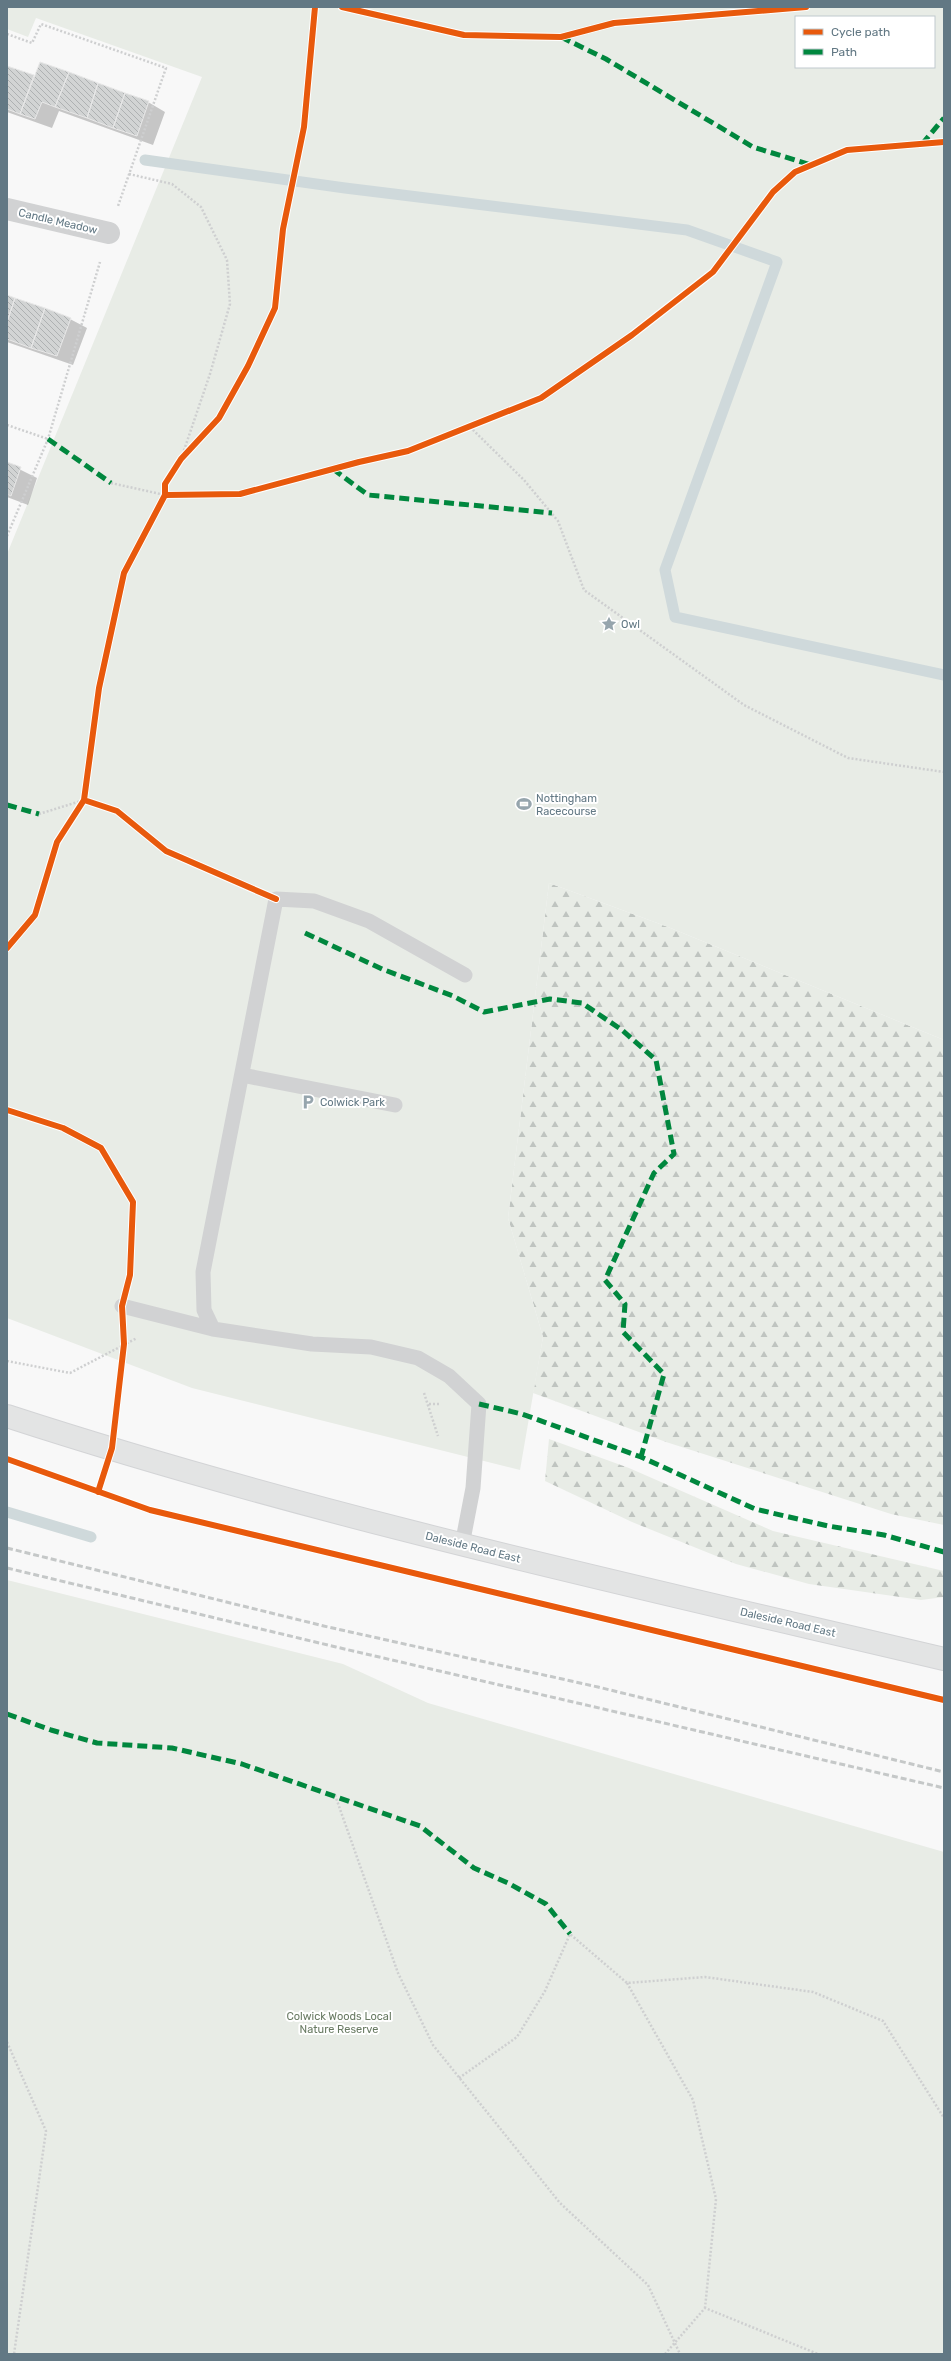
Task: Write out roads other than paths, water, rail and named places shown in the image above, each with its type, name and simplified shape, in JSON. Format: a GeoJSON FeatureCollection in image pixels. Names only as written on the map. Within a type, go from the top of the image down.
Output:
{"type":"FeatureCollection","features":[{"type":"Feature","properties":{"kind":"main road","name":"Daleside Road East"},"geometry":{"type":"LineString","coordinates":[[7,1416],[196,1474],[462,1545],[944,1659]]}},
{"type":"Feature","properties":{"kind":"street","name":"Candle Meadow"},"geometry":{"type":"LineString","coordinates":[[7,209],[109,233]]}},
{"type":"Feature","properties":{"kind":"lane"},"geometry":{"type":"LineString","coordinates":[[213,1329],[204,1310],[203,1272],[276,899],[314,901],[369,922],[465,975]]}},
{"type":"Feature","properties":{"kind":"lane"},"geometry":{"type":"LineString","coordinates":[[242,1075],[395,1105]]}},
{"type":"Feature","properties":{"kind":"lane"},"geometry":{"type":"LineString","coordinates":[[122,1306],[213,1329],[312,1344],[371,1347],[418,1358],[448,1376],[479,1404],[473,1488],[462,1545]]}},
{"type":"Feature","properties":{"kind":"waterway"},"geometry":{"type":"LineString","coordinates":[[145,160],[345,188],[687,230],[777,262],[665,570],[675,617],[944,675]]}},
{"type":"Feature","properties":{"kind":"waterway"},"geometry":{"type":"LineString","coordinates":[[7,1512],[91,1537]]}},
{"type":"Feature","properties":{"kind":"railway"},"geometry":{"type":"LineString","coordinates":[[7,1548],[328,1627],[598,1687],[944,1772]]}},
{"type":"Feature","properties":{"kind":"railway"},"geometry":{"type":"LineString","coordinates":[[7,1568],[336,1647],[944,1788]]}},
{"type":"Feature","properties":{"kind":"place","name":"Owl"},"geometry":{"type":"Point","coordinates":[609,624]}},
{"type":"Feature","properties":{"kind":"place","name":"Nottingham Racecourse"},"geometry":{"type":"Point","coordinates":[524,804]}},
{"type":"Feature","properties":{"kind":"place","name":"Colwick Park"},"geometry":{"type":"Point","coordinates":[308,1102]}},
{"type":"Feature","properties":{"kind":"park label","name":"Colwick Woods Local Nature Reserve"},"geometry":{"type":"Point","coordinates":[339,2022]}}]}
